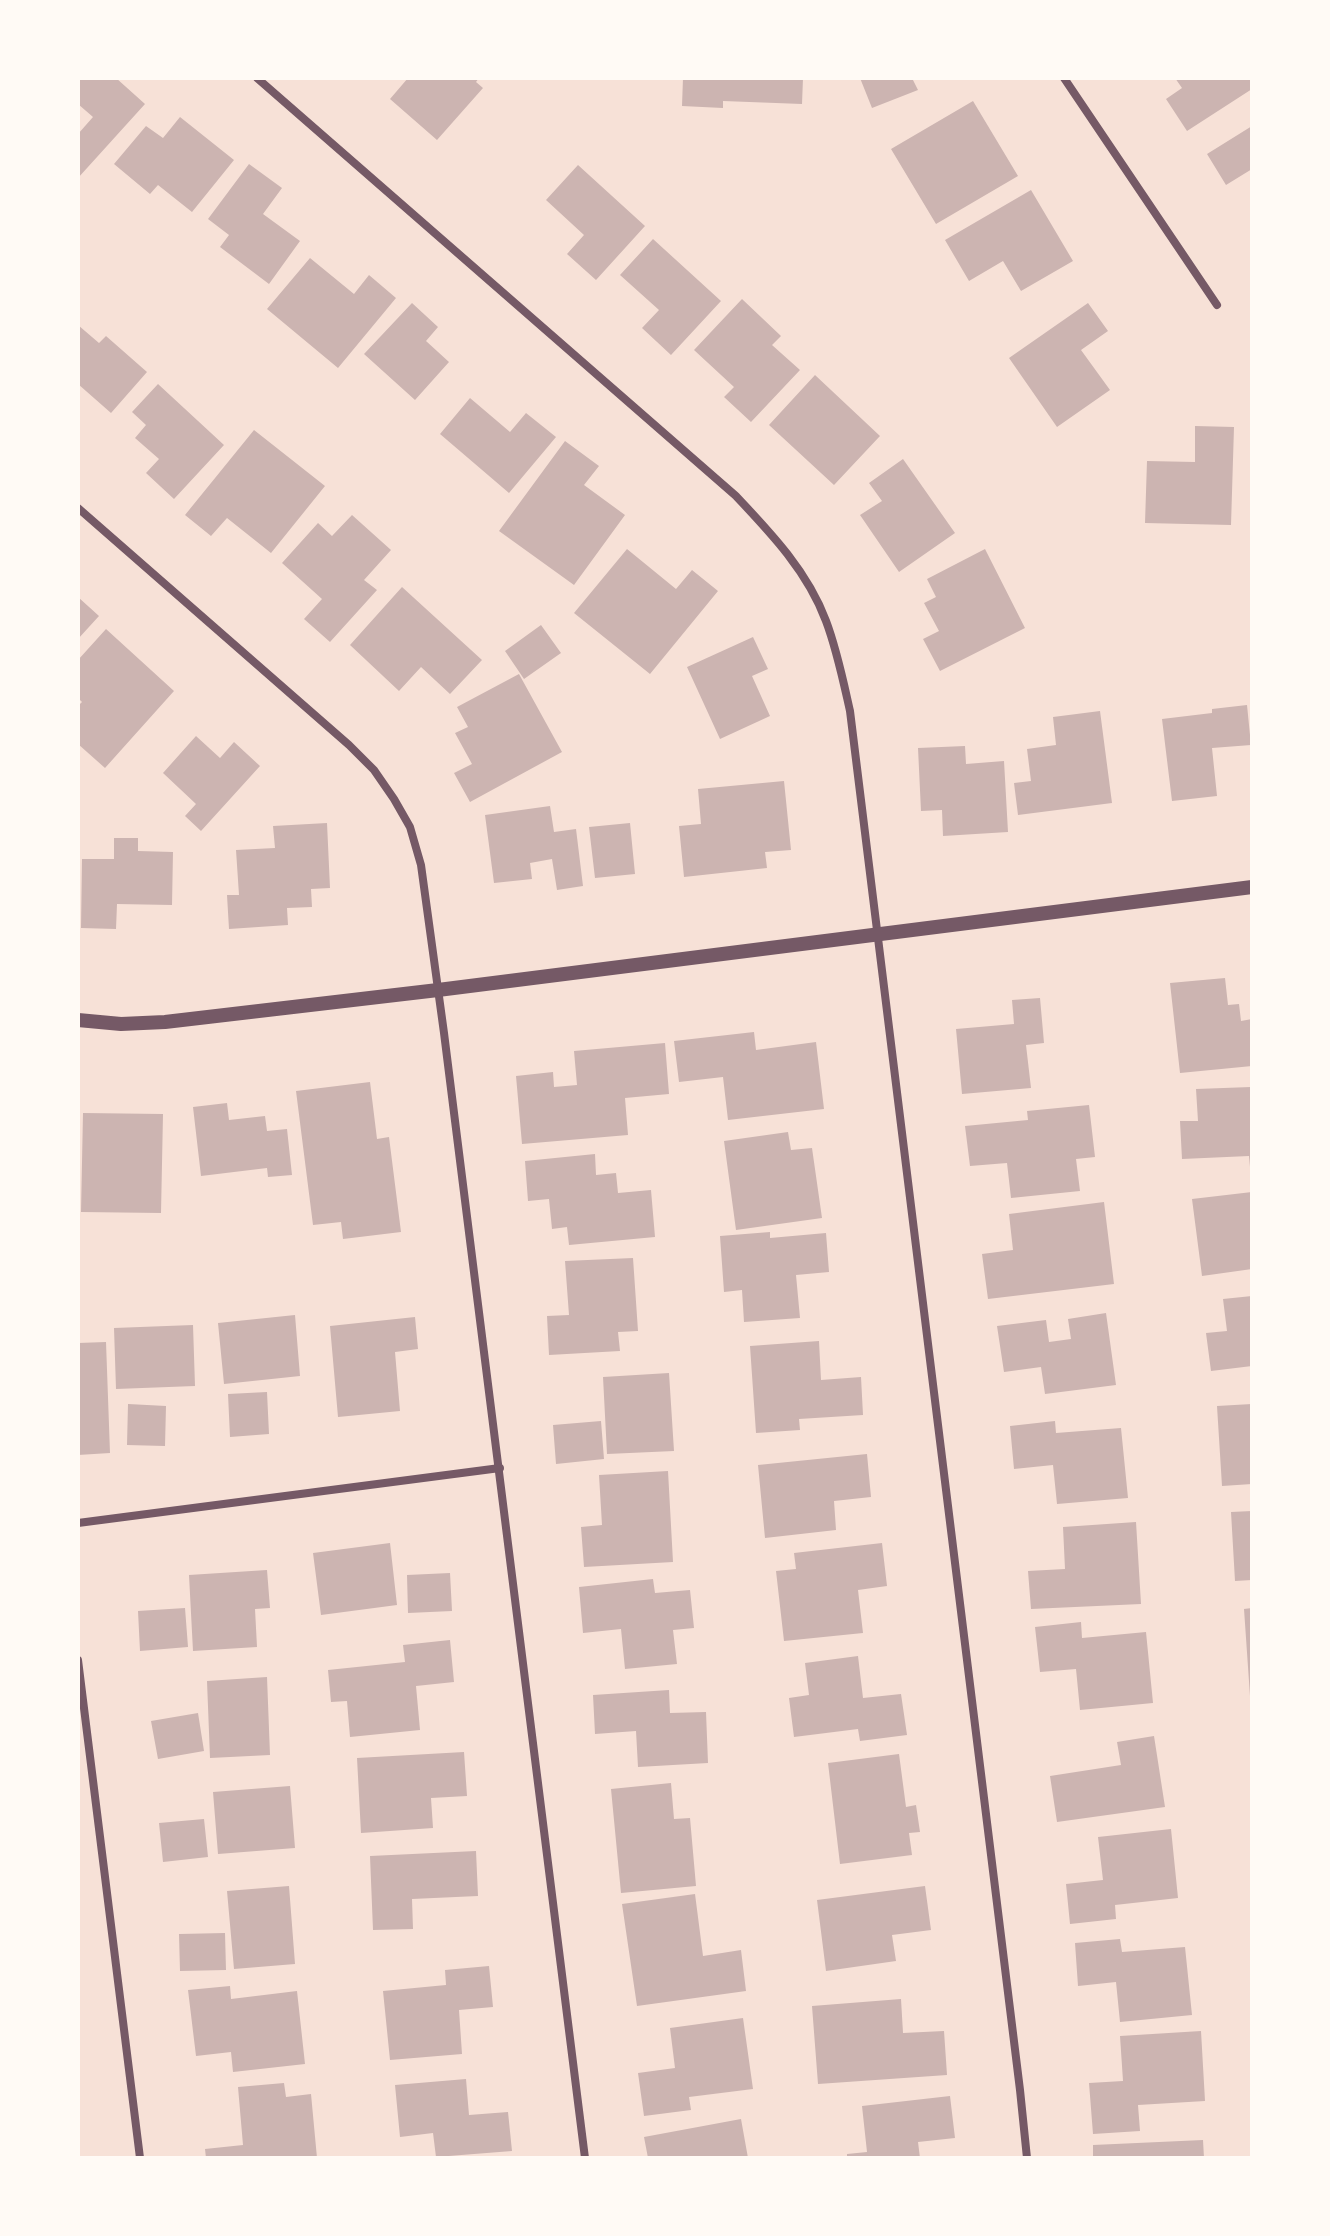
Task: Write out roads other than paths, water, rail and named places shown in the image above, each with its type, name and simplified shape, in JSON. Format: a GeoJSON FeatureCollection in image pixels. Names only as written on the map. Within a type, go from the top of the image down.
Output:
{"type":"FeatureCollection","features":[{"type":"Feature","properties":{"kind":"street"},"geometry":{"type":"LineString","coordinates":[[257,78],[736,496],[771,533],[803,576],[825,618],[839,659],[847,698],[1027,2158]]}},
{"type":"Feature","properties":{"kind":"street"},"geometry":{"type":"LineString","coordinates":[[1064,78],[1217,305]]}},
{"type":"Feature","properties":{"kind":"street"},"geometry":{"type":"LineString","coordinates":[[78,508],[349,745],[374,770],[410,827],[421,865],[438,990],[585,2158]]}},
{"type":"Feature","properties":{"kind":"street"},"geometry":{"type":"LineString","coordinates":[[78,1020],[121,1024],[165,1022],[1252,887]]}},
{"type":"Feature","properties":{"kind":"street"},"geometry":{"type":"LineString","coordinates":[[78,1523],[500,1468]]}},
{"type":"Feature","properties":{"kind":"street"},"geometry":{"type":"LineString","coordinates":[[78,1660],[140,2158]]}}]}
